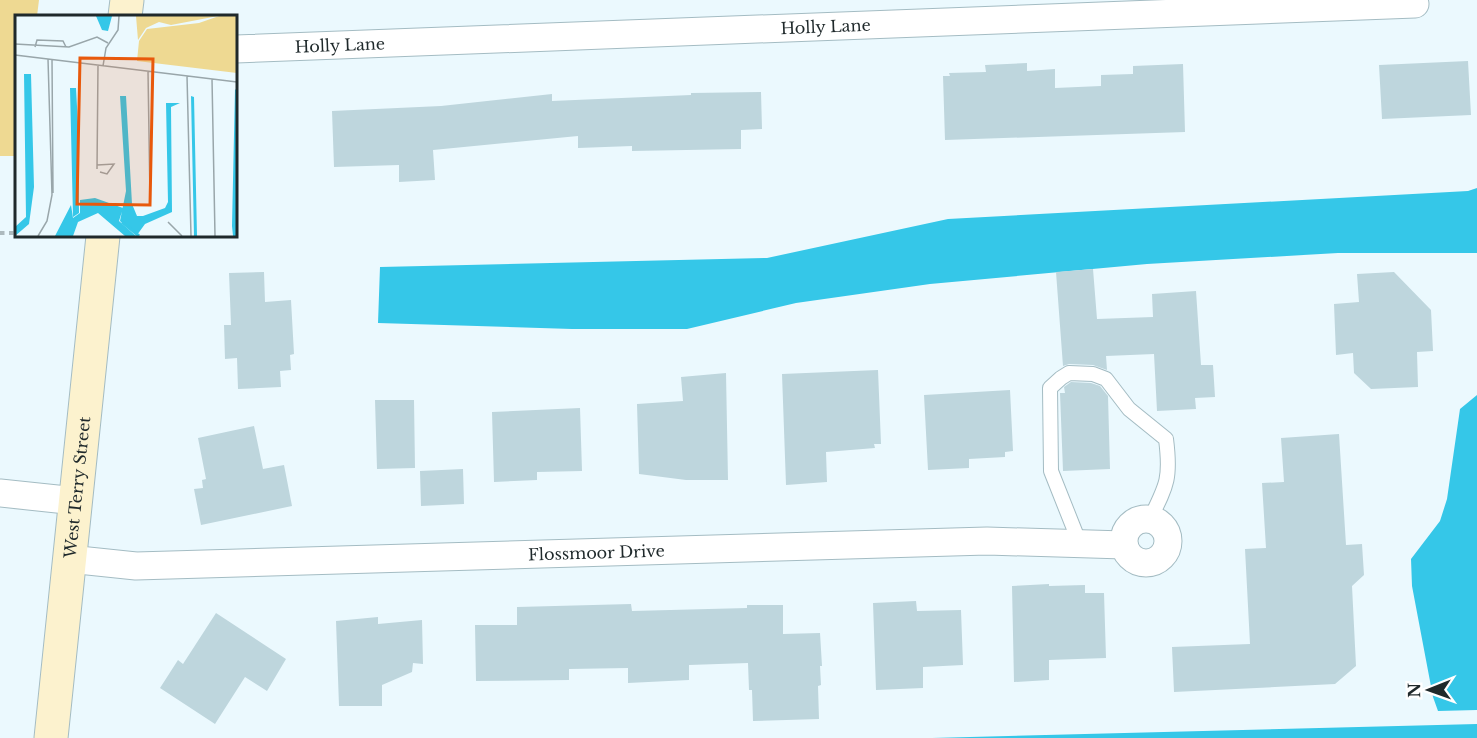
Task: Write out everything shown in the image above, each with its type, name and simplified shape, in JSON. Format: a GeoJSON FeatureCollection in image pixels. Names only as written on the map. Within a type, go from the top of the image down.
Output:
{"type":"FeatureCollection","features":[{"type":"Feature","properties":{"kind":"street"},"geometry":{"type":"LineString","coordinates":[[125,15],[127,0]]}},
{"type":"Feature","properties":{"kind":"street","name":"Holly Lane"},"geometry":{"type":"LineString","coordinates":[[237,50],[1415,3]]}},
{"type":"Feature","properties":{"kind":"street","name":"West Terry Street"},"geometry":{"type":"LineString","coordinates":[[51,738],[103,237]]}},
{"type":"Feature","properties":{"kind":"street"},"geometry":{"type":"LineString","coordinates":[[0,493],[76,501]]}},
{"type":"Feature","properties":{"kind":"street"},"geometry":{"type":"LineString","coordinates":[[1149,519],[1160,524],[1167,531],[1168,546],[1160,559],[1146,564],[1138,562],[1126,552],[1124,545],[1126,531],[1130,526],[1136,521],[1149,519]]}},
{"type":"Feature","properties":{"kind":"street","name":"Flossmoor Drive"},"geometry":{"type":"LineString","coordinates":[[69,559],[136,566],[987,542],[1124,545]]}},
{"type":"Feature","properties":{"kind":"lane"},"geometry":{"type":"LineString","coordinates":[[1080,544],[1051,471],[1050,388],[1070,373],[1093,374],[1106,379],[1129,409],[1166,439],[1169,465],[1166,486],[1149,519]]}},
{"type":"Feature","properties":{"kind":"shaded area"},"geometry":{"type":"Polygon","coordinates":[[[0,0],[39,0],[37,15],[15,15],[15,156],[0,156],[0,0]]]}},
{"type":"Feature","properties":{"kind":"water"},"geometry":{"type":"Polygon","coordinates":[[[1477,188],[1477,253],[1338,253],[1147,264],[930,284],[796,303],[687,329],[572,329],[378,323],[380,267],[767,258],[948,219],[1468,191],[1477,188]]]}},
{"type":"Feature","properties":{"kind":"water"},"geometry":{"type":"Polygon","coordinates":[[[1477,395],[1477,710],[1438,711],[1433,697],[1412,586],[1411,559],[1440,521],[1447,499],[1460,409],[1477,395]]]}},
{"type":"Feature","properties":{"kind":"water"},"geometry":{"type":"Polygon","coordinates":[[[1477,724],[1477,738],[932,738],[1477,724]]]}},
{"type":"Feature","properties":{"kind":"building"},"geometry":{"type":"Polygon","coordinates":[[[1468,61],[1471,115],[1382,119],[1379,65],[1468,61]]]}},
{"type":"Feature","properties":{"kind":"building"},"geometry":{"type":"Polygon","coordinates":[[[1027,63],[1027,71],[1055,69],[1055,88],[1101,86],[1101,75],[1133,74],[1133,66],[1183,64],[1185,132],[945,140],[943,76],[950,76],[949,73],[986,72],[985,65],[1027,63]]]}},
{"type":"Feature","properties":{"kind":"building"},"geometry":{"type":"Polygon","coordinates":[[[761,92],[762,129],[741,130],[741,149],[632,151],[632,146],[578,148],[578,136],[433,150],[435,180],[399,182],[399,165],[334,167],[332,111],[441,106],[552,94],[552,101],[691,95],[691,93],[761,92]]]}},
{"type":"Feature","properties":{"kind":"building"},"geometry":{"type":"Polygon","coordinates":[[[1093,269],[1097,319],[1153,317],[1152,294],[1196,291],[1201,365],[1213,365],[1215,397],[1195,398],[1196,409],[1157,411],[1154,354],[1106,356],[1107,370],[1093,365],[1063,366],[1056,272],[1093,269]]]}},
{"type":"Feature","properties":{"kind":"building"},"geometry":{"type":"Polygon","coordinates":[[[264,272],[265,302],[291,300],[294,354],[290,355],[291,370],[280,371],[281,387],[238,389],[237,358],[225,359],[224,325],[231,325],[229,273],[264,272]]]}},
{"type":"Feature","properties":{"kind":"building"},"geometry":{"type":"Polygon","coordinates":[[[1394,272],[1431,310],[1433,351],[1417,352],[1418,387],[1371,389],[1354,373],[1353,353],[1336,355],[1334,304],[1359,302],[1357,274],[1394,272]]]}},
{"type":"Feature","properties":{"kind":"building"},"geometry":{"type":"Polygon","coordinates":[[[878,370],[881,444],[874,444],[875,448],[826,452],[827,482],[786,485],[782,374],[878,370]]]}},
{"type":"Feature","properties":{"kind":"building"},"geometry":{"type":"Polygon","coordinates":[[[726,373],[728,480],[686,480],[639,474],[637,404],[683,401],[681,377],[726,373]]]}},
{"type":"Feature","properties":{"kind":"building"},"geometry":{"type":"Polygon","coordinates":[[[1071,382],[1100,386],[1108,396],[1110,469],[1063,471],[1060,393],[1065,393],[1064,387],[1071,382]]]}},
{"type":"Feature","properties":{"kind":"building"},"geometry":{"type":"Polygon","coordinates":[[[1010,390],[1013,451],[1005,452],[1005,457],[969,459],[969,468],[928,470],[924,395],[1010,390]]]}},
{"type":"Feature","properties":{"kind":"building"},"geometry":{"type":"Polygon","coordinates":[[[375,400],[414,400],[415,468],[377,469],[375,400]]]}},
{"type":"Feature","properties":{"kind":"building"},"geometry":{"type":"Polygon","coordinates":[[[580,408],[582,471],[537,472],[537,480],[494,482],[492,412],[580,408]]]}},
{"type":"Feature","properties":{"kind":"building"},"geometry":{"type":"Polygon","coordinates":[[[254,426],[263,469],[284,465],[292,506],[201,525],[194,489],[203,488],[202,480],[206,479],[198,438],[254,426]]]}},
{"type":"Feature","properties":{"kind":"building"},"geometry":{"type":"Polygon","coordinates":[[[1339,434],[1346,545],[1362,544],[1364,575],[1352,586],[1356,666],[1335,684],[1174,692],[1172,647],[1250,644],[1245,549],[1266,548],[1262,483],[1284,482],[1281,438],[1339,434]]]}},
{"type":"Feature","properties":{"kind":"building"},"geometry":{"type":"Polygon","coordinates":[[[463,469],[464,504],[421,506],[420,471],[463,469]]]}},
{"type":"Feature","properties":{"kind":"building"},"geometry":{"type":"Polygon","coordinates":[[[1049,584],[1049,586],[1085,585],[1085,593],[1104,593],[1106,658],[1049,660],[1049,680],[1014,682],[1012,586],[1049,584]]]}},
{"type":"Feature","properties":{"kind":"building"},"geometry":{"type":"Polygon","coordinates":[[[916,601],[917,611],[961,610],[963,665],[923,667],[923,688],[876,690],[873,603],[916,601]]]}},
{"type":"Feature","properties":{"kind":"building"},"geometry":{"type":"Polygon","coordinates":[[[631,604],[632,611],[783,605],[783,634],[820,633],[822,666],[820,666],[821,685],[818,686],[819,719],[753,721],[748,663],[689,665],[689,680],[628,683],[628,668],[569,669],[569,680],[476,681],[475,625],[517,625],[517,607],[631,604]]]}},
{"type":"Feature","properties":{"kind":"building"},"geometry":{"type":"Polygon","coordinates":[[[216,613],[286,659],[267,691],[245,677],[215,724],[160,688],[178,660],[183,664],[216,613]]]}},
{"type":"Feature","properties":{"kind":"building"},"geometry":{"type":"Polygon","coordinates":[[[378,617],[378,624],[422,620],[423,664],[413,663],[412,672],[382,685],[382,706],[339,706],[336,621],[378,617]]]}}]}
